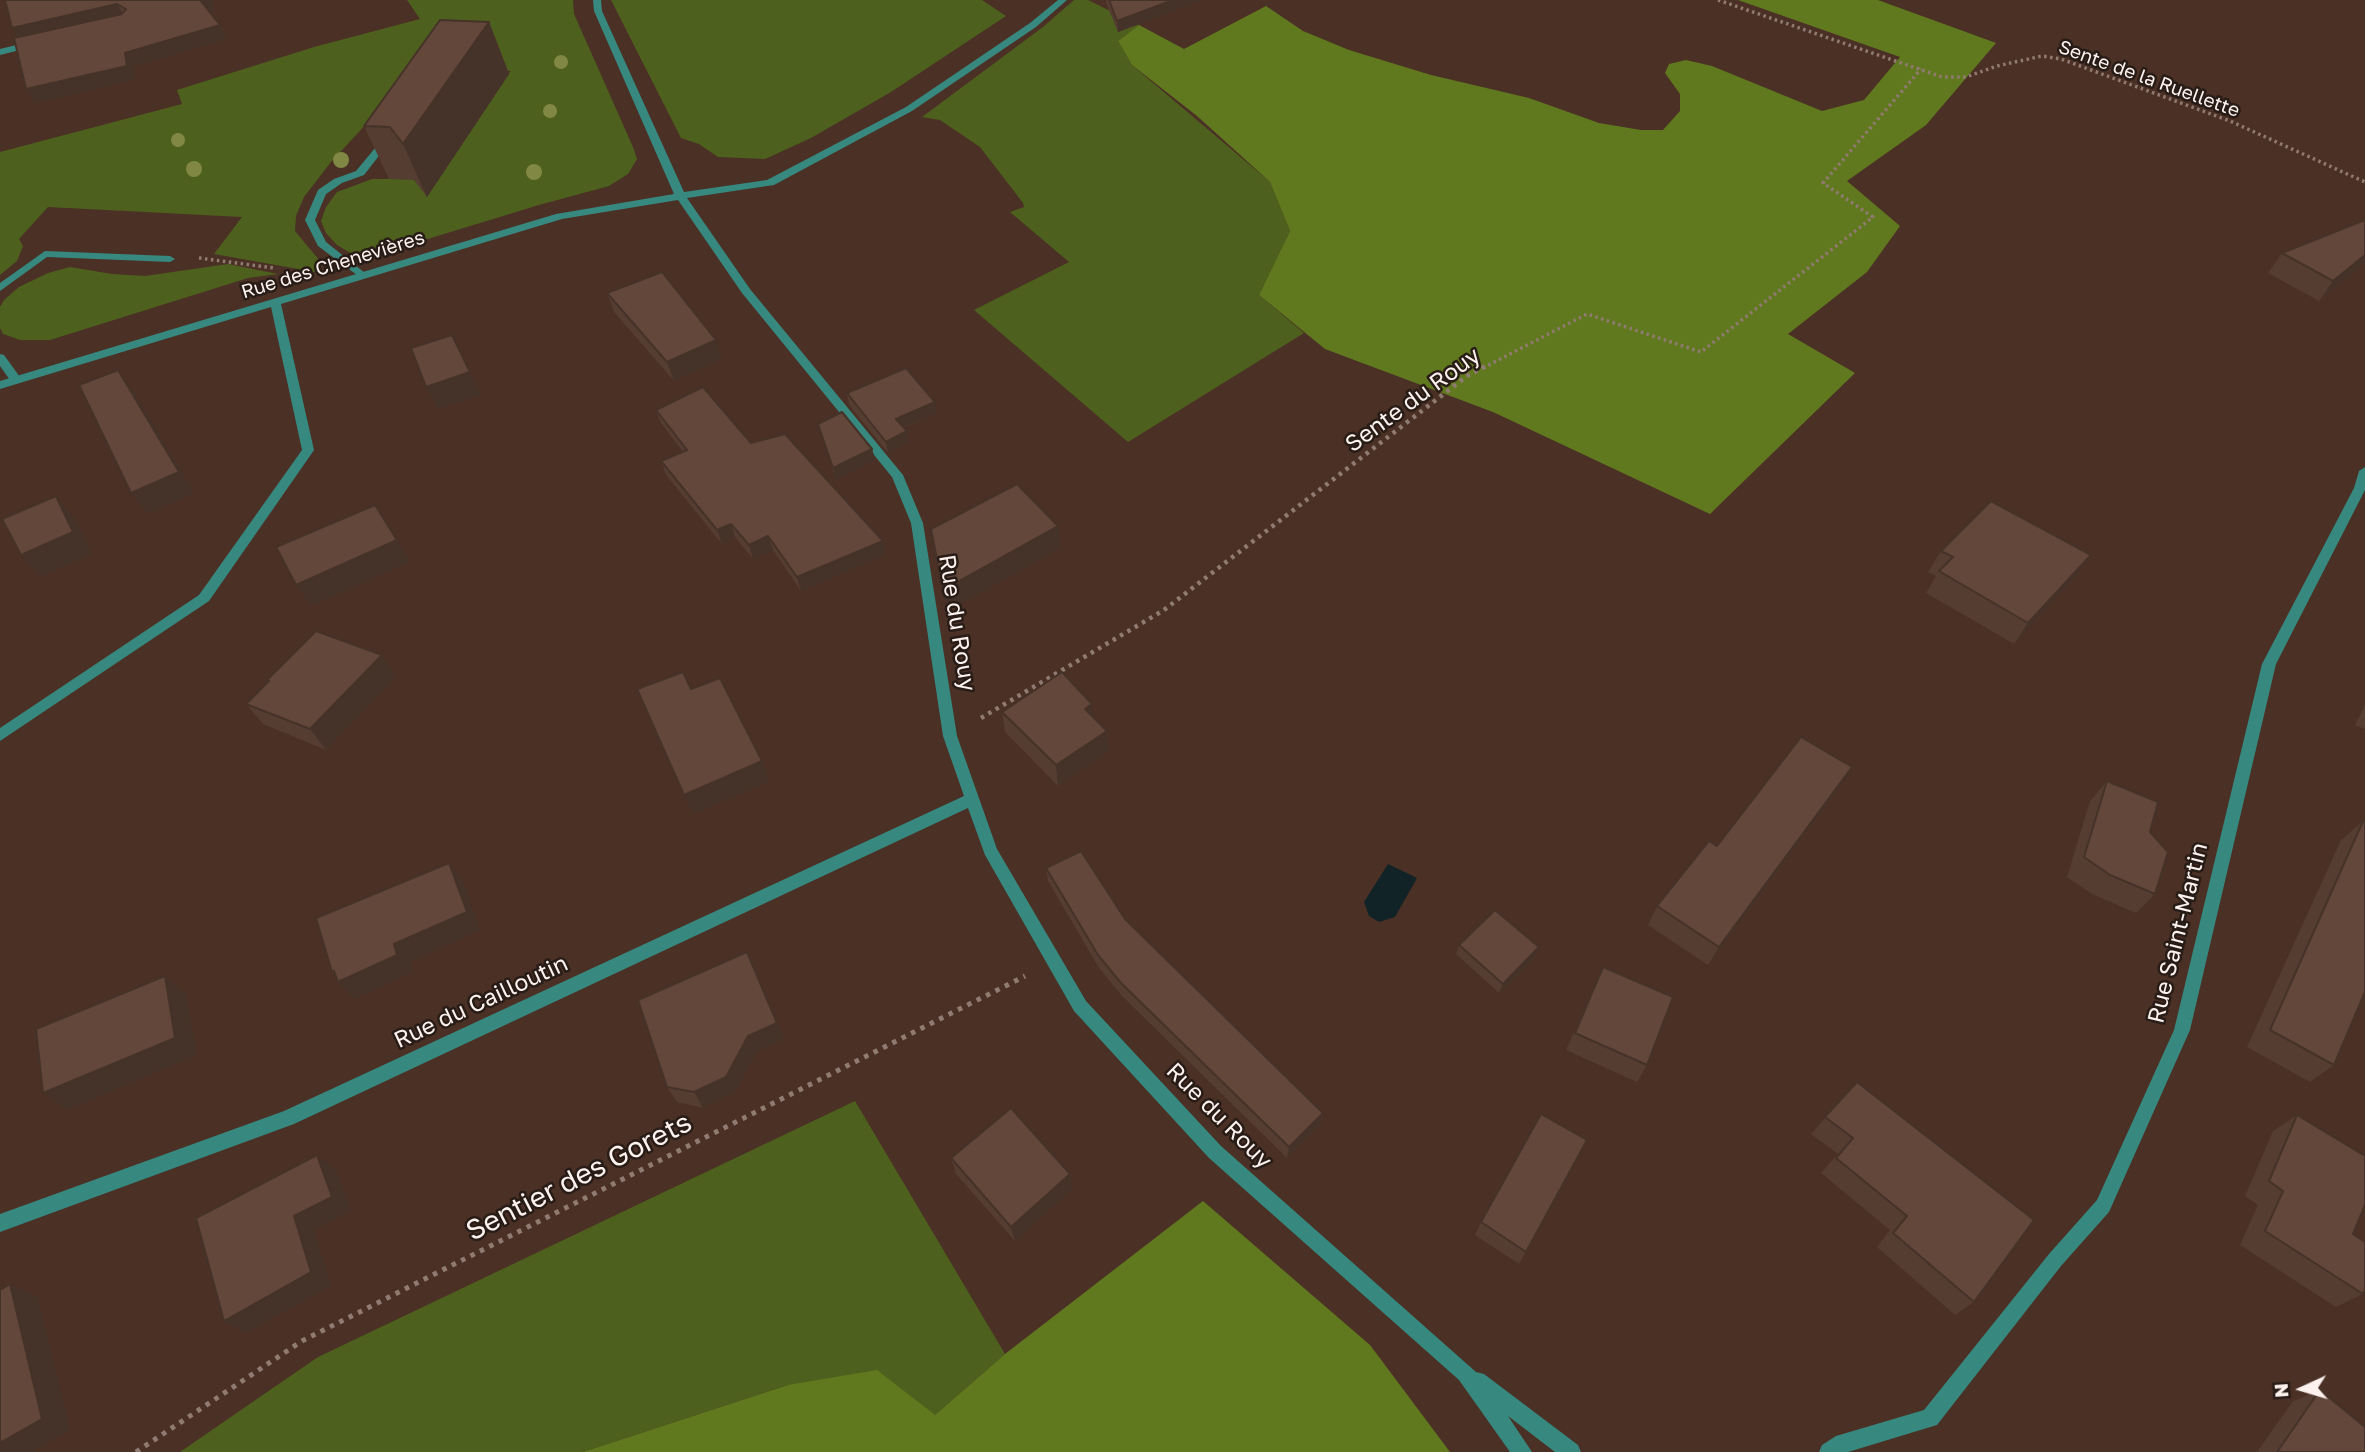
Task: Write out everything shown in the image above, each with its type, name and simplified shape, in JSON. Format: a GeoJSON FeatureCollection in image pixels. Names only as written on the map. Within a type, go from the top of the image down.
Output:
{"type":"FeatureCollection","features":[{"type":"Feature","properties":{"kind":"street","name":"Rue du Rouy"},"geometry":{"type":"LineString","coordinates":[[597,0],[598,11],[681,197],[746,291],[897,475],[917,523],[950,736],[990,850],[1080,1006],[1215,1152],[1466,1373],[1571,1452]]}},
{"type":"Feature","properties":{"kind":"street"},"geometry":{"type":"LineString","coordinates":[[681,197],[770,183],[909,109],[1033,25],[1063,0]]}},
{"type":"Feature","properties":{"kind":"street"},"geometry":{"type":"LineString","coordinates":[[0,52],[38,43]]}},
{"type":"Feature","properties":{"kind":"street"},"geometry":{"type":"LineString","coordinates":[[361,275],[322,244],[310,220],[322,192],[338,181],[360,173],[394,131]]}},
{"type":"Feature","properties":{"kind":"street","name":"Rue des Chenevières"},"geometry":{"type":"LineString","coordinates":[[0,384],[560,216],[681,197]]}},
{"type":"Feature","properties":{"kind":"street"},"geometry":{"type":"LineString","coordinates":[[0,288],[45,254],[170,259]]}},
{"type":"Feature","properties":{"kind":"street"},"geometry":{"type":"LineString","coordinates":[[0,735],[204,598],[308,450],[275,301]]}},
{"type":"Feature","properties":{"kind":"street"},"geometry":{"type":"LineString","coordinates":[[0,358],[16,380]]}},
{"type":"Feature","properties":{"kind":"street","name":"Rue Saint-Martin"},"geometry":{"type":"LineString","coordinates":[[1829,1452],[1836,1446],[1930,1418],[2055,1260],[2103,1206],[2182,1030],[2269,664],[2360,488],[2365,471]]}},
{"type":"Feature","properties":{"kind":"street","name":"Rue du Cailloutin"},"geometry":{"type":"LineString","coordinates":[[0,1223],[288,1118],[972,799]]}},
{"type":"Feature","properties":{"kind":"street","name":"Rue du Rouy"},"geometry":{"type":"LineString","coordinates":[[1466,1373],[1522,1452]]}},
{"type":"Feature","properties":{"kind":"path","name":"Sente de la Ruellette"},"geometry":{"type":"LineString","coordinates":[[1718,0],[1942,77],[1966,77],[1997,66],[2042,56],[2061,59],[2230,121],[2365,182]]}},
{"type":"Feature","properties":{"kind":"path","name":"Sente du Rouy"},"geometry":{"type":"LineString","coordinates":[[950,736],[1164,610],[1467,376],[1587,314],[1701,352],[1873,217],[1823,183],[1921,69]]}},
{"type":"Feature","properties":{"kind":"path"},"geometry":{"type":"LineString","coordinates":[[210,257],[287,270]]}},
{"type":"Feature","properties":{"kind":"path","name":"Sentier des Gorets"},"geometry":{"type":"LineString","coordinates":[[136,1452],[302,1341],[1054,961]]}},
{"type":"Feature","properties":{"kind":"green space"},"geometry":{"type":"Polygon","coordinates":[[[407,0],[573,0],[574,14],[637,159],[628,174],[609,186],[372,256],[352,254],[337,245],[326,233],[321,221],[326,207],[337,192],[372,179],[389,179],[511,71],[420,66],[331,162],[304,197],[296,216],[295,231],[320,261],[315,272],[214,254],[242,217],[48,207],[19,239],[23,246],[17,261],[0,275],[0,152],[182,104],[177,90],[314,47],[420,19],[407,0]]]}},
{"type":"Feature","properties":{"kind":"green space"},"geometry":{"type":"Polygon","coordinates":[[[611,0],[982,0],[1006,16],[891,92],[811,138],[765,159],[718,157],[699,144],[681,138],[611,0]]]}},
{"type":"Feature","properties":{"kind":"green space"},"geometry":{"type":"Polygon","coordinates":[[[1074,0],[1088,0],[1139,25],[1118,41],[1132,65],[1270,182],[1290,231],[1259,295],[1304,333],[1128,442],[974,310],[1069,262],[1010,212],[1024,207],[1023,203],[980,147],[940,120],[922,117],[1043,27],[1074,0]]]}},
{"type":"Feature","properties":{"kind":"green space"},"geometry":{"type":"Polygon","coordinates":[[[1738,0],[1878,0],[1996,43],[1926,125],[1847,181],[1900,226],[1867,272],[1788,334],[1855,373],[1710,514],[1493,412],[1325,349],[1259,295],[1290,231],[1270,182],[1197,116],[1132,65],[1118,41],[1139,25],[1184,49],[1266,6],[1303,31],[1349,50],[1431,75],[1529,98],[1599,123],[1641,130],[1663,130],[1680,111],[1680,94],[1665,73],[1669,64],[1686,60],[1712,66],[1822,111],[1864,100],[1900,57],[1738,0]]]}},
{"type":"Feature","properties":{"kind":"green space"},"geometry":{"type":"Polygon","coordinates":[[[228,264],[278,274],[248,278],[50,340],[20,340],[3,334],[0,328],[0,307],[4,300],[19,287],[48,273],[70,267],[145,276],[228,264]]]}},
{"type":"Feature","properties":{"kind":"green space"},"geometry":{"type":"Polygon","coordinates":[[[855,1101],[1005,1354],[935,1415],[788,1385],[583,1452],[180,1452],[318,1357],[855,1101]]]}},
{"type":"Feature","properties":{"kind":"green space"},"geometry":{"type":"Polygon","coordinates":[[[1203,1201],[1370,1345],[1450,1452],[583,1452],[788,1385],[877,1370],[935,1415],[1005,1354],[1203,1201]]]}},
{"type":"Feature","properties":{"kind":"shaded area"},"geometry":{"type":"Polygon","coordinates":[[[1388,864],[1417,878],[1395,917],[1379,922],[1369,916],[1364,902],[1388,864]]]}},
{"type":"Feature","properties":{"kind":"building"},"geometry":{"type":"Polygon","coordinates":[[[5,0],[200,0],[220,25],[125,53],[127,66],[26,89],[14,38],[122,14],[126,9],[117,4],[12,28],[5,0]]]}},
{"type":"Feature","properties":{"kind":"building"},"geometry":{"type":"Polygon","coordinates":[[[1109,0],[1173,0],[1117,21],[1109,0]]]}},
{"type":"Feature","properties":{"kind":"building"},"geometry":{"type":"Polygon","coordinates":[[[440,20],[489,22],[403,144],[390,127],[364,126],[440,20]]]}},
{"type":"Feature","properties":{"kind":"building"},"geometry":{"type":"Polygon","coordinates":[[[2365,220],[2365,255],[2333,281],[2282,253],[2365,220]]]}},
{"type":"Feature","properties":{"kind":"building"},"geometry":{"type":"Polygon","coordinates":[[[662,272],[716,340],[667,362],[607,293],[662,272]]]}},
{"type":"Feature","properties":{"kind":"building"},"geometry":{"type":"Polygon","coordinates":[[[452,335],[470,372],[426,387],[411,348],[452,335]]]}},
{"type":"Feature","properties":{"kind":"building"},"geometry":{"type":"Polygon","coordinates":[[[906,368],[935,402],[896,419],[907,431],[886,442],[847,393],[906,368]]]}},
{"type":"Feature","properties":{"kind":"building"},"geometry":{"type":"Polygon","coordinates":[[[118,370],[179,472],[131,493],[79,385],[118,370]]]}},
{"type":"Feature","properties":{"kind":"building"},"geometry":{"type":"Polygon","coordinates":[[[703,387],[751,443],[785,434],[883,541],[797,577],[768,536],[749,545],[731,524],[717,530],[661,461],[687,450],[656,410],[703,387]]]}},
{"type":"Feature","properties":{"kind":"building"},"geometry":{"type":"Polygon","coordinates":[[[842,412],[872,449],[833,468],[818,424],[842,412]]]}},
{"type":"Feature","properties":{"kind":"building"},"geometry":{"type":"Polygon","coordinates":[[[1017,484],[1058,526],[943,590],[931,529],[1017,484]]]}},
{"type":"Feature","properties":{"kind":"building"},"geometry":{"type":"Polygon","coordinates":[[[56,496],[73,532],[21,555],[2,519],[56,496]]]}},
{"type":"Feature","properties":{"kind":"building"},"geometry":{"type":"Polygon","coordinates":[[[1991,501],[2091,555],[2028,623],[1939,571],[1953,557],[1941,551],[1991,501]]]}},
{"type":"Feature","properties":{"kind":"building"},"geometry":{"type":"Polygon","coordinates":[[[375,505],[397,540],[296,585],[276,547],[375,505]]]}},
{"type":"Feature","properties":{"kind":"building"},"geometry":{"type":"Polygon","coordinates":[[[316,631],[382,655],[310,729],[246,704],[269,681],[267,680],[316,631]]]}},
{"type":"Feature","properties":{"kind":"building"},"geometry":{"type":"Polygon","coordinates":[[[683,672],[691,689],[720,678],[762,761],[684,795],[637,689],[683,672]]]}},
{"type":"Feature","properties":{"kind":"building"},"geometry":{"type":"Polygon","coordinates":[[[1062,672],[1092,704],[1085,709],[1107,731],[1056,765],[1002,712],[1062,672]]]}},
{"type":"Feature","properties":{"kind":"building"},"geometry":{"type":"Polygon","coordinates":[[[1801,737],[1852,767],[1719,947],[1657,906],[1709,841],[1717,846],[1801,737]]]}},
{"type":"Feature","properties":{"kind":"building"},"geometry":{"type":"Polygon","coordinates":[[[2107,781],[2158,802],[2150,832],[2168,852],[2155,894],[2110,875],[2084,857],[2107,781]]]}},
{"type":"Feature","properties":{"kind":"building"},"geometry":{"type":"Polygon","coordinates":[[[2363,821],[2365,992],[2334,1065],[2270,1030],[2363,821]]]}},
{"type":"Feature","properties":{"kind":"building"},"geometry":{"type":"Polygon","coordinates":[[[1081,851],[1125,919],[1323,1113],[1289,1147],[1121,983],[1098,955],[1046,868],[1081,851]]]}},
{"type":"Feature","properties":{"kind":"building"},"geometry":{"type":"Polygon","coordinates":[[[449,863],[467,912],[394,944],[397,955],[338,982],[334,971],[332,972],[316,918],[449,863]]]}},
{"type":"Feature","properties":{"kind":"building"},"geometry":{"type":"Polygon","coordinates":[[[1495,910],[1539,947],[1503,984],[1459,945],[1495,910]]]}},
{"type":"Feature","properties":{"kind":"building"},"geometry":{"type":"Polygon","coordinates":[[[747,952],[777,1023],[748,1036],[726,1077],[694,1092],[667,1087],[638,1000],[747,952]]]}},
{"type":"Feature","properties":{"kind":"building"},"geometry":{"type":"Polygon","coordinates":[[[1603,967],[1673,997],[1647,1065],[1575,1033],[1603,967]]]}},
{"type":"Feature","properties":{"kind":"building"},"geometry":{"type":"Polygon","coordinates":[[[165,976],[175,1038],[43,1093],[36,1029],[165,976]]]}},
{"type":"Feature","properties":{"kind":"building"},"geometry":{"type":"Polygon","coordinates":[[[1857,1082],[2034,1220],[1974,1302],[1893,1233],[1907,1216],[1836,1158],[1853,1138],[1825,1117],[1857,1082]]]}},
{"type":"Feature","properties":{"kind":"building"},"geometry":{"type":"Polygon","coordinates":[[[1011,1108],[1070,1174],[1011,1227],[951,1158],[1011,1108]]]}},
{"type":"Feature","properties":{"kind":"building"},"geometry":{"type":"Polygon","coordinates":[[[1541,1114],[1587,1140],[1526,1252],[1481,1222],[1541,1114]]]}},
{"type":"Feature","properties":{"kind":"building"},"geometry":{"type":"Polygon","coordinates":[[[2297,1115],[2365,1156],[2365,1205],[2353,1234],[2365,1242],[2363,1294],[2265,1231],[2283,1191],[2269,1181],[2297,1115]]]}},
{"type":"Feature","properties":{"kind":"building"},"geometry":{"type":"Polygon","coordinates":[[[317,1155],[332,1197],[294,1216],[311,1272],[224,1321],[196,1218],[317,1155]]]}},
{"type":"Feature","properties":{"kind":"building"},"geometry":{"type":"Polygon","coordinates":[[[10,1284],[42,1419],[0,1443],[0,1290],[10,1284]]]}},
{"type":"Feature","properties":{"kind":"building"},"geometry":{"type":"Polygon","coordinates":[[[2320,1390],[2365,1427],[2365,1452],[2277,1452],[2320,1390]]]}}]}
